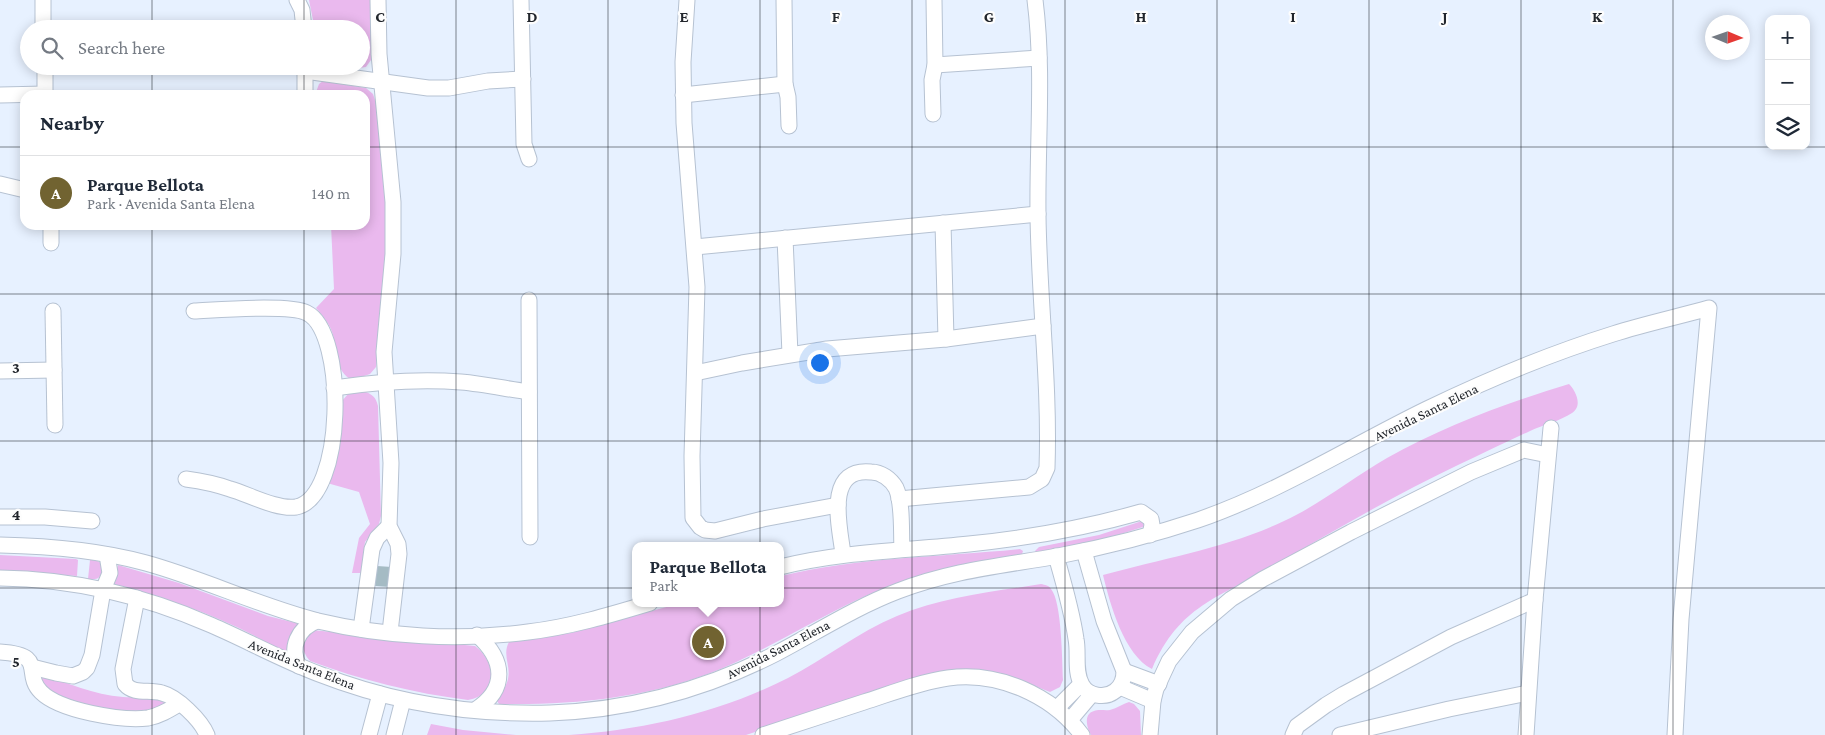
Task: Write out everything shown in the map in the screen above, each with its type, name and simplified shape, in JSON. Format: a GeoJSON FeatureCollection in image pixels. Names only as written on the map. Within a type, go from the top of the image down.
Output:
{"type":"FeatureCollection","features":[{"type":"Feature","properties":{"kind":"street"},"geometry":{"type":"LineString","coordinates":[[43,0],[44,20]]}},
{"type":"Feature","properties":{"kind":"street"},"geometry":{"type":"LineString","coordinates":[[297,0],[303,20]]}},
{"type":"Feature","properties":{"kind":"street"},"geometry":{"type":"LineString","coordinates":[[378,0],[381,80],[393,202],[393,254],[384,352],[391,463],[389,526],[399,548],[390,632]]}},
{"type":"Feature","properties":{"kind":"street"},"geometry":{"type":"LineString","coordinates":[[521,0],[524,150],[529,159]]}},
{"type":"Feature","properties":{"kind":"street"},"geometry":{"type":"LineString","coordinates":[[687,0],[684,24],[683,95],[697,287],[692,456],[693,518],[705,530],[715,531],[762,519],[838,505]]}},
{"type":"Feature","properties":{"kind":"street"},"geometry":{"type":"LineString","coordinates":[[784,0],[785,84],[788,96],[790,126]]}},
{"type":"Feature","properties":{"kind":"street"},"geometry":{"type":"LineString","coordinates":[[933,114],[932,80],[935,66],[934,0]]}},
{"type":"Feature","properties":{"kind":"street"},"geometry":{"type":"LineString","coordinates":[[899,499],[1029,486],[1042,479],[1047,468],[1043,326],[1040,294],[1038,214],[1040,144],[1039,58],[1035,0]]}},
{"type":"Feature","properties":{"kind":"street"},"geometry":{"type":"LineString","coordinates":[[935,66],[1039,58]]}},
{"type":"Feature","properties":{"kind":"street"},"geometry":{"type":"LineString","coordinates":[[44,75],[45,90]]}},
{"type":"Feature","properties":{"kind":"street"},"geometry":{"type":"LineString","coordinates":[[305,75],[305,90]]}},
{"type":"Feature","properties":{"kind":"street"},"geometry":{"type":"LineString","coordinates":[[349,75],[428,88],[449,88],[488,81],[523,79]]}},
{"type":"Feature","properties":{"kind":"street"},"geometry":{"type":"LineString","coordinates":[[683,95],[785,84]]}},
{"type":"Feature","properties":{"kind":"street"},"geometry":{"type":"LineString","coordinates":[[0,95],[20,95]]}},
{"type":"Feature","properties":{"kind":"street"},"geometry":{"type":"LineString","coordinates":[[0,184],[20,189]]}},
{"type":"Feature","properties":{"kind":"street"},"geometry":{"type":"LineString","coordinates":[[695,247],[1038,214]]}},
{"type":"Feature","properties":{"kind":"street"},"geometry":{"type":"LineString","coordinates":[[943,223],[946,339]]}},
{"type":"Feature","properties":{"kind":"street"},"geometry":{"type":"LineString","coordinates":[[51,230],[52,243]]}},
{"type":"Feature","properties":{"kind":"street"},"geometry":{"type":"LineString","coordinates":[[785,238],[790,354]]}},
{"type":"Feature","properties":{"kind":"street"},"geometry":{"type":"LineString","coordinates":[[529,300],[530,538]]}},
{"type":"Feature","properties":{"kind":"street","name":"Avenida Santa Elena"},"geometry":{"type":"LineString","coordinates":[[0,578],[58,582],[136,598],[216,627],[299,666],[342,683],[403,700],[439,707],[517,713],[582,711],[657,698],[704,684],[750,666],[866,605],[923,582],[966,570],[1084,551],[1201,519],[1246,501],[1303,474],[1425,410],[1505,374],[1610,335],[1709,308],[1681,620],[1675,735]]}},
{"type":"Feature","properties":{"kind":"street"},"geometry":{"type":"LineString","coordinates":[[186,479],[212,483],[277,505],[290,507],[303,504],[310,500],[316,492],[326,468],[333,438],[334,388],[326,338],[315,318],[305,312],[293,309],[194,311]]}},
{"type":"Feature","properties":{"kind":"street"},"geometry":{"type":"LineString","coordinates":[[53,311],[55,425]]}},
{"type":"Feature","properties":{"kind":"street"},"geometry":{"type":"LineString","coordinates":[[695,374],[790,354],[863,344],[946,339],[1043,326]]}},
{"type":"Feature","properties":{"kind":"street"},"geometry":{"type":"LineString","coordinates":[[0,371],[54,370]]}},
{"type":"Feature","properties":{"kind":"street"},"geometry":{"type":"LineString","coordinates":[[334,388],[437,381],[461,382],[530,392]]}},
{"type":"Feature","properties":{"kind":"street"},"geometry":{"type":"LineString","coordinates":[[1526,735],[1535,600],[1551,428]]}},
{"type":"Feature","properties":{"kind":"street"},"geometry":{"type":"LineString","coordinates":[[1150,735],[1153,701],[1169,662],[1192,632],[1217,609],[1254,584],[1415,499],[1516,452],[1529,450],[1548,455]]}},
{"type":"Feature","properties":{"kind":"street"},"geometry":{"type":"LineString","coordinates":[[843,554],[838,505],[840,490],[848,479],[861,472],[869,471],[877,472],[891,480],[896,487],[899,499],[902,549]]}},
{"type":"Feature","properties":{"kind":"street"},"geometry":{"type":"LineString","coordinates":[[784,566],[843,554],[969,544],[1060,532],[1142,512],[1151,519],[1150,534]]}},
{"type":"Feature","properties":{"kind":"street"},"geometry":{"type":"LineString","coordinates":[[0,516],[92,521]]}},
{"type":"Feature","properties":{"kind":"street"},"geometry":{"type":"LineString","coordinates":[[361,629],[372,548],[377,538],[389,526]]}},
{"type":"Feature","properties":{"kind":"street"},"geometry":{"type":"LineString","coordinates":[[0,545],[56,548],[107,554],[145,562],[238,595],[317,620],[361,629],[390,632],[477,636],[514,634],[558,627],[636,607]]}},
{"type":"Feature","properties":{"kind":"street"},"geometry":{"type":"LineString","coordinates":[[1056,556],[1071,611],[1077,642],[1078,672],[1086,689],[1103,696],[1109,695],[1120,687],[1124,678],[1124,671],[1104,621],[1084,551]]}},
{"type":"Feature","properties":{"kind":"street"},"geometry":{"type":"LineString","coordinates":[[32,667],[67,676],[78,675],[87,668],[92,655],[103,590],[110,573],[107,554]]}},
{"type":"Feature","properties":{"kind":"street"},"geometry":{"type":"LineString","coordinates":[[136,598],[123,670],[123,681],[130,689],[162,693],[170,696],[200,722],[207,735]]}},
{"type":"Feature","properties":{"kind":"street"},"geometry":{"type":"LineString","coordinates":[[1293,735],[1298,726],[1304,721],[1344,694],[1452,638],[1535,600]]}},
{"type":"Feature","properties":{"kind":"street"},"geometry":{"type":"LineString","coordinates":[[299,666],[294,653],[296,640],[304,628],[317,620]]}},
{"type":"Feature","properties":{"kind":"street"},"geometry":{"type":"LineString","coordinates":[[475,710],[488,700],[494,692],[497,686],[499,671],[494,656],[486,643],[477,636]]}},
{"type":"Feature","properties":{"kind":"street"},"geometry":{"type":"LineString","coordinates":[[0,652],[19,654],[27,658],[40,692],[52,700],[80,710],[116,716],[147,718],[158,715],[179,704]]}},
{"type":"Feature","properties":{"kind":"street"},"geometry":{"type":"LineString","coordinates":[[1124,671],[1159,684]]}},
{"type":"Feature","properties":{"kind":"street"},"geometry":{"type":"LineString","coordinates":[[763,735],[915,686],[959,677],[982,678],[1010,685],[1041,698],[1057,708],[1082,735]]}},
{"type":"Feature","properties":{"kind":"street"},"geometry":{"type":"LineString","coordinates":[[1120,687],[1153,701]]}},
{"type":"Feature","properties":{"kind":"street"},"geometry":{"type":"LineString","coordinates":[[1057,708],[1086,689]]}},
{"type":"Feature","properties":{"kind":"street"},"geometry":{"type":"LineString","coordinates":[[1070,720],[1086,689]]}},
{"type":"Feature","properties":{"kind":"street"},"geometry":{"type":"LineString","coordinates":[[369,735],[380,694]]}},
{"type":"Feature","properties":{"kind":"street"},"geometry":{"type":"LineString","coordinates":[[1340,735],[1449,709],[1528,694]]}},
{"type":"Feature","properties":{"kind":"street"},"geometry":{"type":"LineString","coordinates":[[394,735],[403,700]]}},
{"type":"Feature","properties":{"kind":"shaded area"},"geometry":{"type":"Polygon","coordinates":[[[309,0],[372,0],[371,60],[370,61],[370,20],[313,20],[309,0]]]}},
{"type":"Feature","properties":{"kind":"shaded area"},"geometry":{"type":"Polygon","coordinates":[[[323,81],[366,88],[368,90],[317,90],[319,84],[323,81]]]}},
{"type":"Feature","properties":{"kind":"shaded area"},"geometry":{"type":"Polygon","coordinates":[[[370,91],[376,103],[388,203],[388,242],[376,367],[370,374],[352,380],[342,372],[332,331],[316,308],[334,289],[331,230],[370,230],[370,91]]]}},
{"type":"Feature","properties":{"kind":"shaded area"},"geometry":{"type":"Polygon","coordinates":[[[1569,384],[1576,394],[1578,403],[1572,413],[1521,435],[1411,489],[1217,596],[1188,617],[1175,631],[1152,669],[1142,662],[1126,641],[1114,614],[1103,575],[1195,552],[1240,538],[1284,521],[1324,499],[1361,474],[1409,446],[1499,407],[1569,384]]]}},
{"type":"Feature","properties":{"kind":"shaded area"},"geometry":{"type":"Polygon","coordinates":[[[363,391],[373,396],[378,406],[381,516],[379,524],[365,542],[361,573],[352,573],[359,538],[370,524],[359,492],[327,483],[342,401],[348,394],[363,391]]]}},
{"type":"Feature","properties":{"kind":"shaded area"},"geometry":{"type":"Polygon","coordinates":[[[1143,522],[1146,526],[1105,539],[1036,553],[1035,551],[1039,547],[1099,535],[1143,522]]]}},
{"type":"Feature","properties":{"kind":"shaded area"},"geometry":{"type":"Polygon","coordinates":[[[1020,549],[1023,551],[1022,554],[940,570],[901,582],[842,607],[748,657],[708,674],[683,682],[633,694],[581,701],[499,704],[497,701],[508,679],[506,651],[509,642],[571,633],[666,607],[784,607],[784,575],[840,565],[900,558],[1020,549]]]}},
{"type":"Feature","properties":{"kind":"shaded area"},"geometry":{"type":"Polygon","coordinates":[[[0,555],[76,559],[78,560],[77,576],[0,571],[0,555]]]}},
{"type":"Feature","properties":{"kind":"shaded area"},"geometry":{"type":"Polygon","coordinates":[[[90,560],[98,561],[104,568],[97,579],[88,579],[90,560]]]}},
{"type":"Feature","properties":{"kind":"shaded area"},"geometry":{"type":"Polygon","coordinates":[[[118,565],[179,583],[268,616],[304,625],[290,651],[286,654],[246,631],[202,612],[158,597],[113,585],[118,565]]]}},
{"type":"Feature","properties":{"kind":"shaded area"},"geometry":{"type":"Polygon","coordinates":[[[1041,584],[1047,585],[1055,596],[1061,632],[1063,680],[1060,687],[1050,692],[1022,681],[993,673],[827,708],[746,735],[569,735],[597,733],[653,724],[708,710],[735,701],[788,678],[883,622],[914,609],[950,600],[1041,584]]]}},
{"type":"Feature","properties":{"kind":"shaded area"},"geometry":{"type":"Polygon","coordinates":[[[312,630],[475,646],[487,660],[491,677],[489,685],[485,692],[478,697],[468,700],[407,690],[348,674],[310,661],[303,649],[303,645],[308,633],[312,630]]]}},
{"type":"Feature","properties":{"kind":"shaded area"},"geometry":{"type":"Polygon","coordinates":[[[40,675],[101,694],[155,698],[165,702],[165,704],[157,709],[133,712],[78,704],[65,700],[46,688],[40,681],[40,675]]]}},
{"type":"Feature","properties":{"kind":"shaded area"},"geometry":{"type":"Polygon","coordinates":[[[1129,702],[1134,704],[1140,711],[1141,735],[1091,735],[1088,729],[1088,715],[1094,711],[1110,710],[1129,702]]]}},
{"type":"Feature","properties":{"kind":"shaded area"},"geometry":{"type":"Polygon","coordinates":[[[431,724],[463,730],[516,735],[427,735],[431,724]]]}},
{"type":"Feature","properties":{"kind":"building"},"geometry":{"type":"Polygon","coordinates":[[[377,566],[392,567],[390,587],[375,586],[377,566]]]}},
{"type":"Feature","properties":{"kind":"place","name":"Parque Bellota"},"geometry":{"type":"Point","coordinates":[708,642]}}]}
